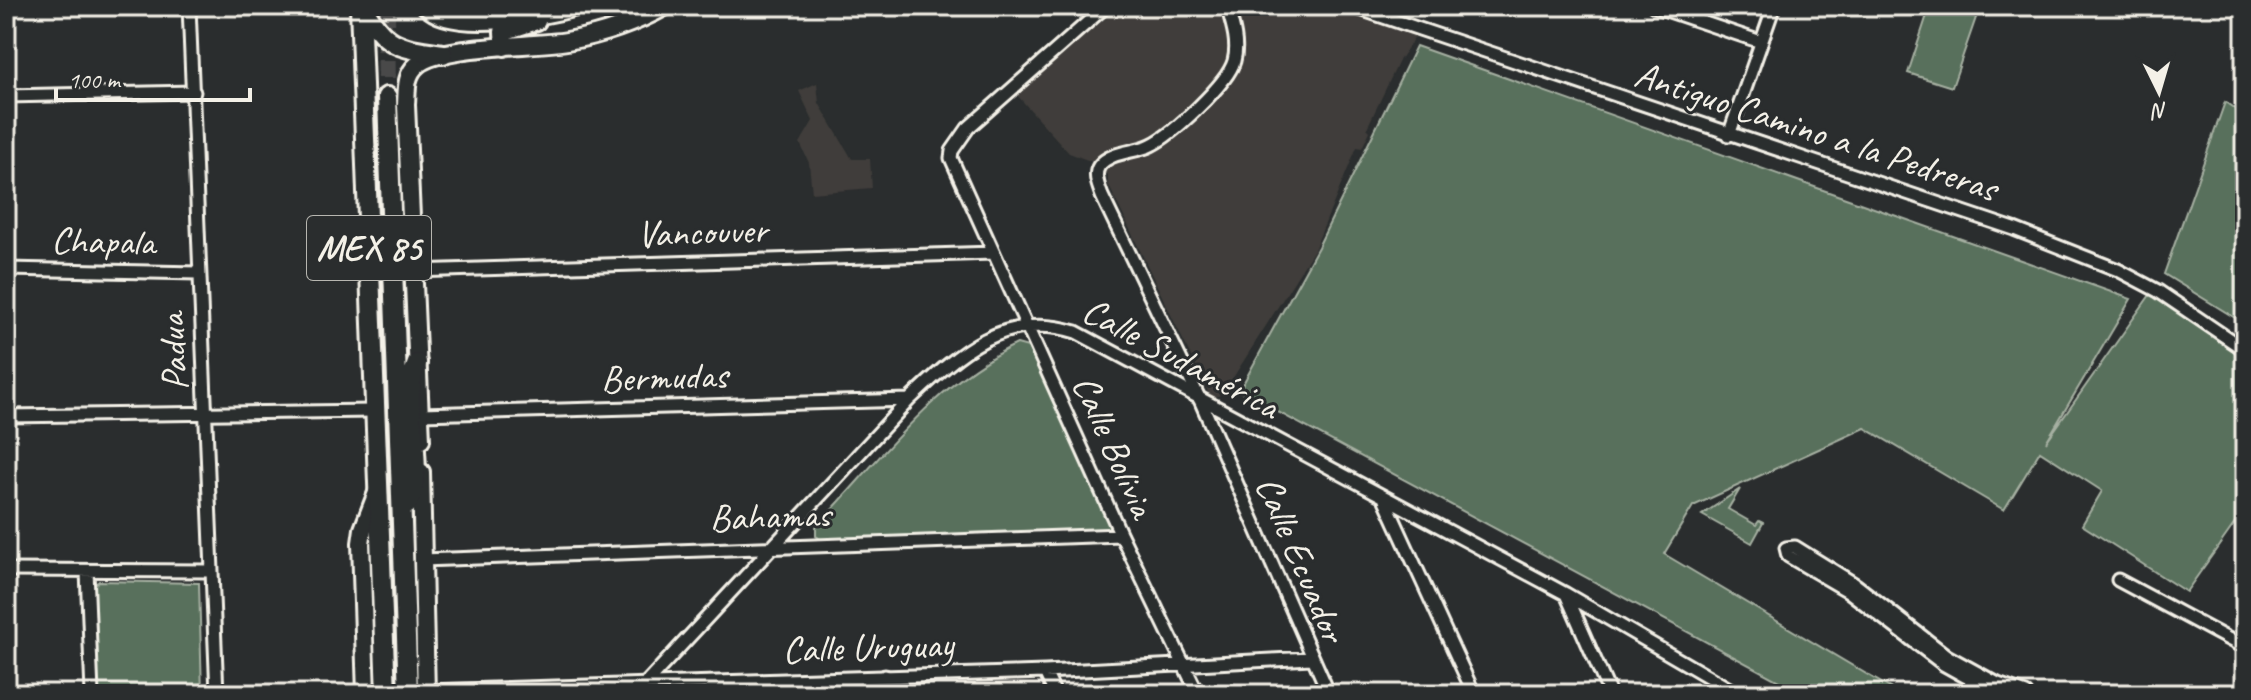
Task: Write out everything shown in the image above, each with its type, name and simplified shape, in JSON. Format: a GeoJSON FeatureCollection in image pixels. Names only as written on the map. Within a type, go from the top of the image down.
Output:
{"type":"FeatureCollection","features":[{"type":"Feature","properties":{"kind":"highway"},"geometry":{"type":"LineString","coordinates":[[362,6],[375,30],[391,44],[443,54]]}},
{"type":"Feature","properties":{"kind":"highway","name":"MEX 85"},"geometry":{"type":"LineString","coordinates":[[362,6],[386,694]]}},
{"type":"Feature","properties":{"kind":"highway","name":"MEX 85"},"geometry":{"type":"LineString","coordinates":[[387,97],[407,663],[420,693]]}},
{"type":"Feature","properties":{"kind":"highway"},"geometry":{"type":"LineString","coordinates":[[402,515],[411,498],[414,481],[411,393],[417,363]]}},
{"type":"Feature","properties":{"kind":"main road"},"geometry":{"type":"LineString","coordinates":[[426,6],[443,18],[465,21],[561,12]]}},
{"type":"Feature","properties":{"kind":"main road"},"geometry":{"type":"LineString","coordinates":[[504,47],[503,32],[580,6]]}},
{"type":"Feature","properties":{"kind":"main road"},"geometry":{"type":"LineString","coordinates":[[420,693],[421,414],[407,85],[415,66],[443,54],[567,41],[615,28],[666,6]]}},
{"type":"Feature","properties":{"kind":"main road"},"geometry":{"type":"LineString","coordinates":[[366,694],[361,543],[368,512],[378,490]]}},
{"type":"Feature","properties":{"kind":"street","name":"Padua"},"geometry":{"type":"LineString","coordinates":[[189,6],[217,694]]}},
{"type":"Feature","properties":{"kind":"street","name":"Calle Bolivia"},"geometry":{"type":"LineString","coordinates":[[1106,6],[986,110],[952,151],[953,167],[1121,535],[1198,694]]}},
{"type":"Feature","properties":{"kind":"street","name":"Calle Ecuador"},"geometry":{"type":"LineString","coordinates":[[1227,6],[1235,48],[1234,60],[1223,81],[1164,136],[1149,146],[1109,158],[1099,167],[1096,175],[1102,196],[1201,402],[1329,694]]}},
{"type":"Feature","properties":{"kind":"street","name":"Antiguo Camino a la Pedreras"},"geometry":{"type":"LineString","coordinates":[[1351,6],[2014,229],[2118,270],[2158,291],[2245,350]]}},
{"type":"Feature","properties":{"kind":"street"},"geometry":{"type":"LineString","coordinates":[[1654,6],[1761,42]]}},
{"type":"Feature","properties":{"kind":"street"},"geometry":{"type":"LineString","coordinates":[[1729,135],[1774,6]]}},
{"type":"Feature","properties":{"kind":"street"},"geometry":{"type":"LineString","coordinates":[[6,96],[194,92]]}},
{"type":"Feature","properties":{"kind":"street","name":"Vancouver"},"geometry":{"type":"LineString","coordinates":[[413,271],[994,253]]}},
{"type":"Feature","properties":{"kind":"street","name":"Chapala"},"geometry":{"type":"LineString","coordinates":[[6,269],[198,273]]}},
{"type":"Feature","properties":{"kind":"street","name":"Calle Sudamérica"},"geometry":{"type":"LineString","coordinates":[[636,694],[909,400],[967,348],[993,335],[1027,326],[1052,325],[1076,332],[1201,402],[1566,594],[1738,694]]}},
{"type":"Feature","properties":{"kind":"street","name":"Bermudas"},"geometry":{"type":"LineString","coordinates":[[421,414],[909,400]]}},
{"type":"Feature","properties":{"kind":"street"},"geometry":{"type":"LineString","coordinates":[[6,416],[206,416],[374,411]]}},
{"type":"Feature","properties":{"kind":"street"},"geometry":{"type":"LineString","coordinates":[[1385,500],[1474,694]]}},
{"type":"Feature","properties":{"kind":"street","name":"Bahamas"},"geometry":{"type":"LineString","coordinates":[[422,560],[1121,535]]}},
{"type":"Feature","properties":{"kind":"street"},"geometry":{"type":"LineString","coordinates":[[1997,694],[1943,664],[1848,591],[1788,556],[1786,548],[1795,547],[1856,585],[1972,671],[2026,694]]}},
{"type":"Feature","properties":{"kind":"street"},"geometry":{"type":"LineString","coordinates":[[6,570],[212,571]]}},
{"type":"Feature","properties":{"kind":"street"},"geometry":{"type":"LineString","coordinates":[[87,571],[92,694]]}},
{"type":"Feature","properties":{"kind":"street"},"geometry":{"type":"LineString","coordinates":[[2118,580],[2245,648]]}},
{"type":"Feature","properties":{"kind":"street"},"geometry":{"type":"LineString","coordinates":[[1566,594],[1610,694]]}},
{"type":"Feature","properties":{"kind":"street","name":"Calle Uruguay"},"geometry":{"type":"LineString","coordinates":[[420,693],[645,683],[1045,672],[1311,658]]}},
{"type":"Feature","properties":{"kind":"street"},"geometry":{"type":"LineString","coordinates":[[1045,672],[1055,694]]}},
{"type":"Feature","properties":{"kind":"street"},"geometry":{"type":"LineString","coordinates":[[885,676],[885,694]]}},
{"type":"Feature","properties":{"kind":"shaded area"},"geometry":{"type":"Polygon","coordinates":[[[1120,6],[1343,6],[1420,30],[1400,59],[1367,128],[1370,131],[1362,148],[1357,147],[1314,250],[1224,392],[1215,398],[1209,394],[1108,184],[1108,175],[1090,161],[1069,153],[1016,94],[1120,6]]]}},
{"type":"Feature","properties":{"kind":"shaded area"},"geometry":{"type":"Polygon","coordinates":[[[817,83],[819,103],[852,159],[870,159],[872,188],[812,193],[809,163],[800,143],[813,121],[799,91],[817,83]]]}},
{"type":"Feature","properties":{"kind":"green space"},"geometry":{"type":"Polygon","coordinates":[[[1930,6],[1980,6],[1952,87],[1908,73],[1930,6]]]}},
{"type":"Feature","properties":{"kind":"green space"},"geometry":{"type":"Polygon","coordinates":[[[1416,46],[2131,299],[2046,442],[2152,292],[2245,354],[2245,509],[2186,592],[2082,525],[2102,491],[2040,451],[2004,510],[1865,428],[1693,506],[1664,554],[1900,694],[1794,694],[1779,681],[1239,391],[1318,247],[1416,46]]]}},
{"type":"Feature","properties":{"kind":"green space"},"geometry":{"type":"Polygon","coordinates":[[[2225,102],[2245,116],[2245,324],[2164,274],[2225,102]]]}},
{"type":"Feature","properties":{"kind":"green space"},"geometry":{"type":"Polygon","coordinates":[[[1017,344],[1028,347],[1111,520],[1111,528],[1104,531],[824,541],[816,536],[816,527],[934,401],[987,360],[1017,344]]]}},
{"type":"Feature","properties":{"kind":"green space"},"geometry":{"type":"Polygon","coordinates":[[[1740,489],[1728,509],[1756,525],[1759,521],[1763,523],[1752,543],[1702,515],[1740,489]]]}},
{"type":"Feature","properties":{"kind":"green space"},"geometry":{"type":"Polygon","coordinates":[[[99,581],[199,583],[202,694],[98,694],[93,586],[99,581]]]}},
{"type":"Feature","properties":{"kind":"tunnel"},"geometry":{"type":"LineString","coordinates":[[386,6],[387,97]]}}]}
